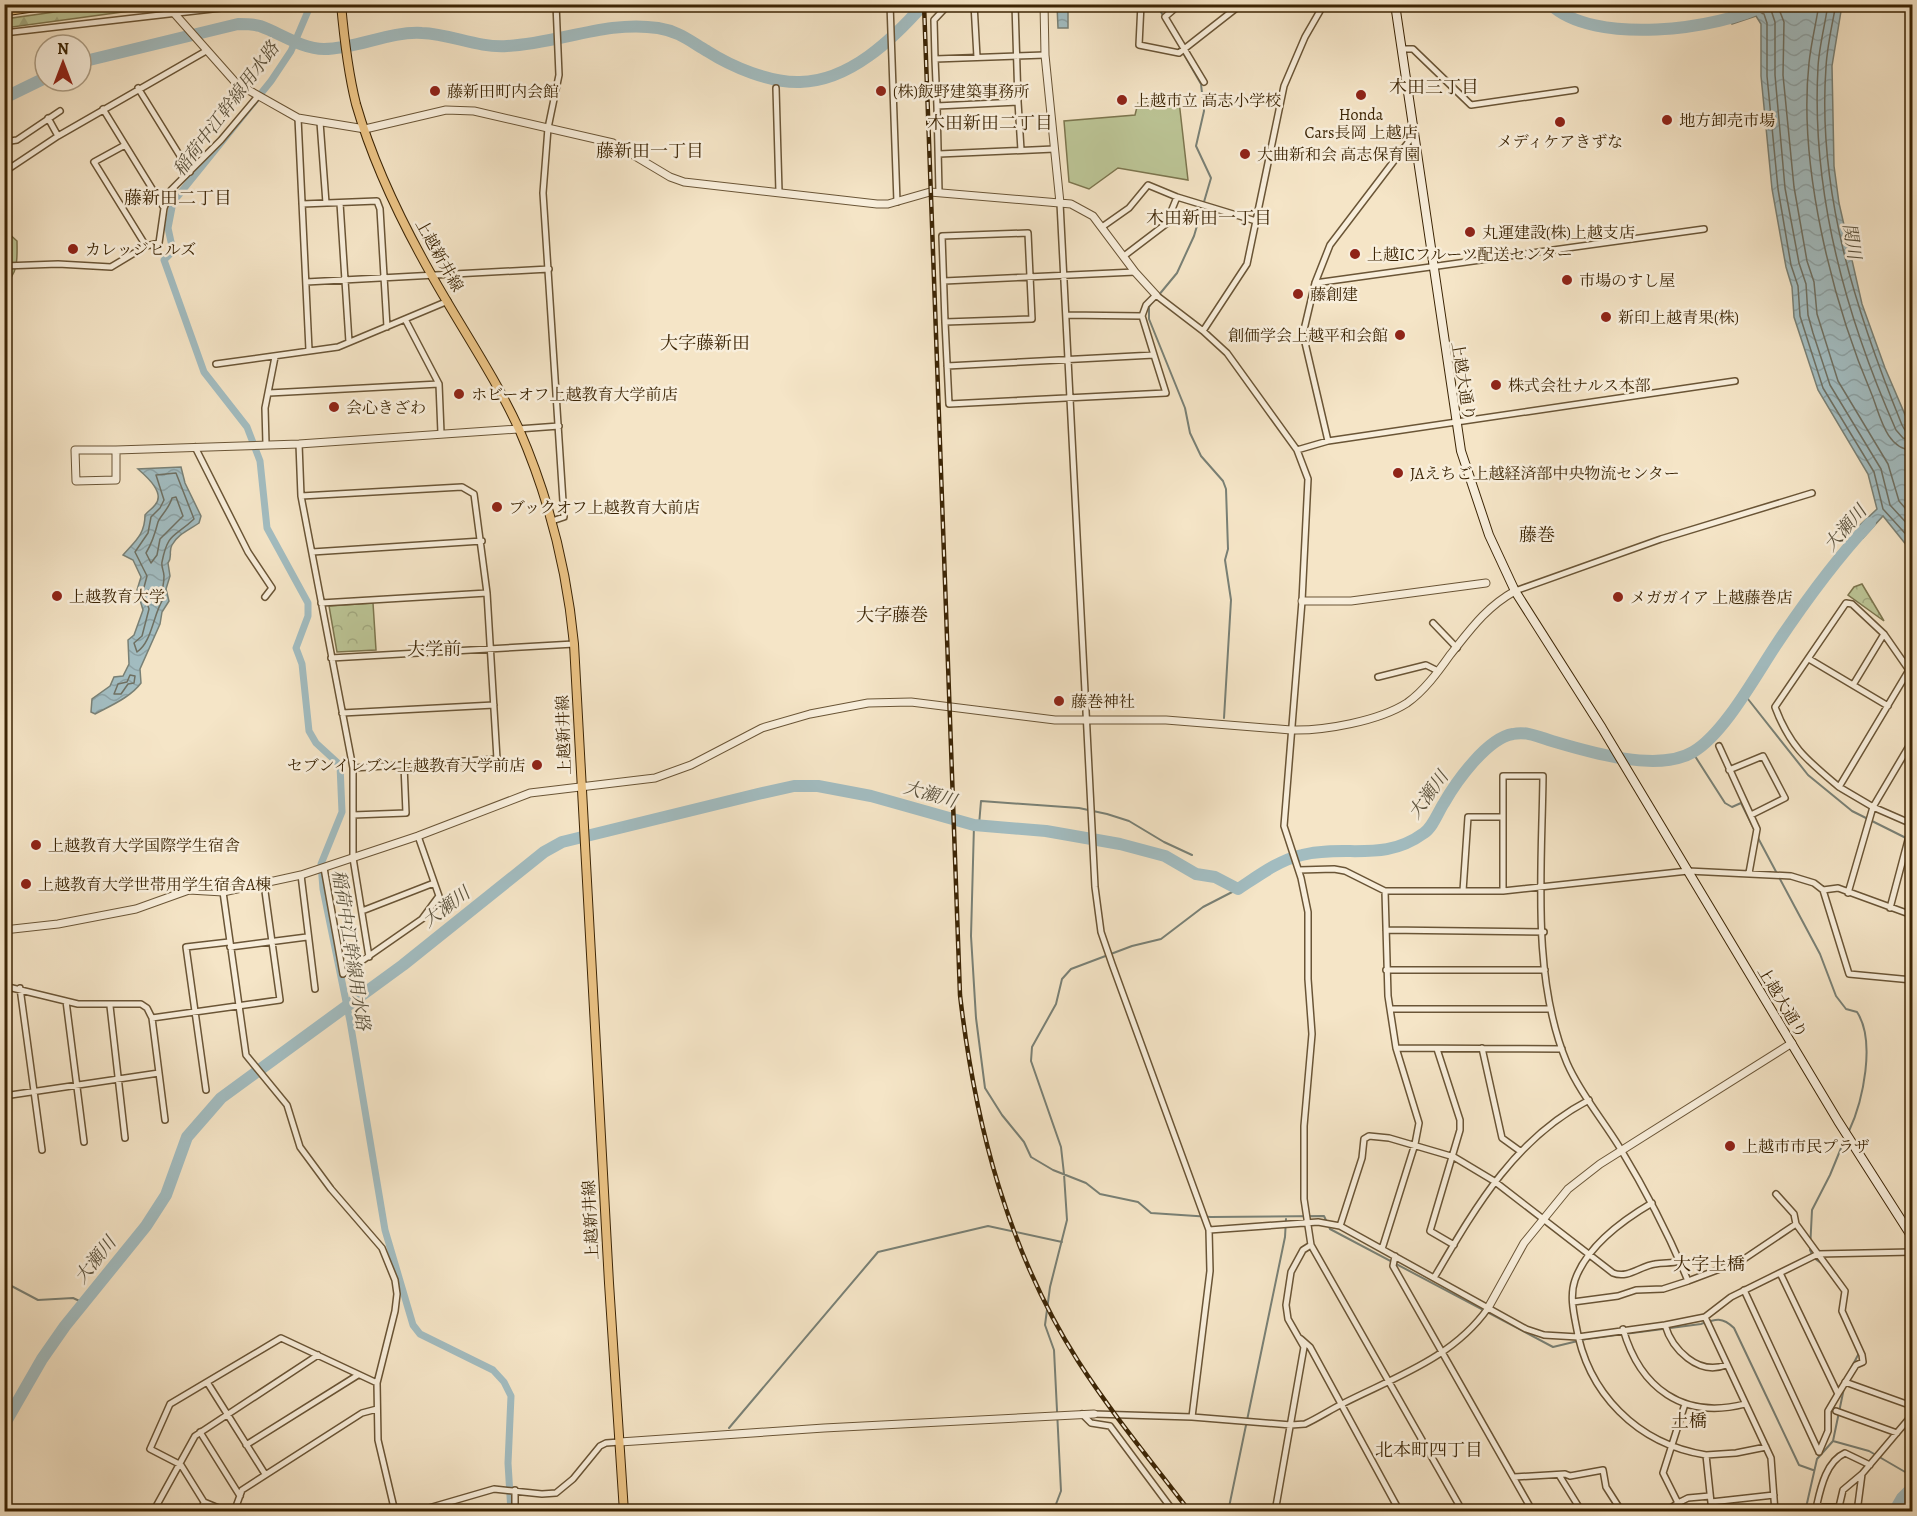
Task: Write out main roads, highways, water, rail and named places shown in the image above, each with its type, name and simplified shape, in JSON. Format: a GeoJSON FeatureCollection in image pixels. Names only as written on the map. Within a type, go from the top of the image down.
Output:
{"type":"FeatureCollection","features":[{"type":"Feature","properties":{"kind":"highway"},"geometry":{"type":"LineString","coordinates":[[4,11],[53,4]]}},
{"type":"Feature","properties":{"kind":"main road","name":"上越新井線"},"geometry":{"type":"LineString","coordinates":[[341,4],[356,103],[365,129],[394,202],[432,275],[488,369],[519,429],[552,521],[568,583],[574,644],[580,789],[624,1512]]}},
{"type":"Feature","properties":{"kind":"main road","name":"上越大通り"},"geometry":{"type":"LineString","coordinates":[[1395,4],[1456,422],[1461,452],[1477,505],[1515,591],[1602,728],[1912,1237]]}},
{"type":"Feature","properties":{"kind":"water"},"geometry":{"type":"Polygon","coordinates":[[[1057,5],[1068,5],[1068,28],[1058,28],[1057,5]]]}},
{"type":"Feature","properties":{"kind":"water"},"geometry":{"type":"Polygon","coordinates":[[[1751,5],[1842,5],[1832,66],[1834,166],[1839,203],[1862,304],[1885,368],[1912,431],[1912,552],[1883,516],[1863,538],[1857,528],[1877,509],[1868,474],[1818,390],[1794,317],[1792,287],[1786,267],[1772,189],[1761,76],[1761,24],[1756,16],[1732,24],[1729,13],[1751,5]]]}},
{"type":"Feature","properties":{"kind":"water"},"geometry":{"type":"Polygon","coordinates":[[[181,467],[185,483],[201,516],[199,523],[174,541],[171,547],[168,563],[170,576],[166,589],[169,601],[162,612],[160,624],[140,669],[141,683],[126,697],[95,714],[91,712],[92,699],[110,686],[114,677],[123,676],[129,664],[128,640],[134,635],[143,610],[137,590],[141,577],[133,560],[123,555],[141,533],[145,515],[155,505],[158,495],[154,485],[138,469],[181,467]]]}},
{"type":"Feature","properties":{"kind":"waterway","name":"稲荷中江幹線用水路"},"geometry":{"type":"LineString","coordinates":[[311,4],[291,51],[271,81],[173,202],[168,228],[173,251],[164,260],[204,372],[247,427],[260,461],[267,528],[308,603],[308,616],[296,648],[302,664],[309,731],[316,743],[340,765],[342,812],[321,864],[323,889],[350,1021],[385,1230],[413,1325],[420,1334],[493,1370],[504,1382],[511,1396],[508,1463],[511,1512]]}},
{"type":"Feature","properties":{"kind":"waterway"},"geometry":{"type":"LineString","coordinates":[[93,59],[238,24],[260,26],[299,44],[324,49],[410,33],[433,34],[485,45],[507,46],[620,27],[639,26],[665,29],[678,34],[728,63],[752,73],[776,80],[800,82],[818,80],[836,74],[869,56],[899,31],[924,4]]}},
{"type":"Feature","properties":{"kind":"waterway"},"geometry":{"type":"LineString","coordinates":[[1156,4],[1164,17]]}},
{"type":"Feature","properties":{"kind":"waterway"},"geometry":{"type":"LineString","coordinates":[[1550,4],[1570,17],[1595,25],[1657,30],[1719,21],[1767,4]]}},
{"type":"Feature","properties":{"kind":"waterway"},"geometry":{"type":"LineString","coordinates":[[1158,296],[1177,273],[1194,236],[1211,178],[1196,146],[1204,111],[1201,84],[1182,51]]}},
{"type":"Feature","properties":{"kind":"waterway"},"geometry":{"type":"LineString","coordinates":[[4,98],[33,84]]}},
{"type":"Feature","properties":{"kind":"waterway"},"geometry":{"type":"LineString","coordinates":[[1152,302],[1149,307],[1149,319],[1185,408],[1190,433],[1201,456],[1223,481],[1226,489],[1228,549],[1225,560],[1231,600],[1224,718]]}},
{"type":"Feature","properties":{"kind":"waterway","name":"大瀬川"},"geometry":{"type":"LineString","coordinates":[[4,1425],[42,1359],[65,1326],[146,1226],[166,1195],[187,1137],[221,1098],[403,965],[544,852],[562,842],[794,786],[818,786],[871,796],[974,825],[1046,831],[1120,844],[1165,856],[1196,874],[1215,877],[1238,889],[1293,857],[1318,852],[1379,850],[1394,848],[1409,842],[1430,827],[1456,784],[1473,762],[1503,737],[1518,733],[1528,734],[1604,755],[1643,761],[1678,758],[1693,752],[1705,743],[1728,718],[1809,598],[1844,552],[1870,523]]}},
{"type":"Feature","properties":{"kind":"waterway"},"geometry":{"type":"LineString","coordinates":[[1744,694],[1808,775],[1852,811],[1912,841]]}},
{"type":"Feature","properties":{"kind":"waterway"},"geometry":{"type":"LineString","coordinates":[[1693,753],[1725,803],[1732,807],[1741,803],[1755,831]]}},
{"type":"Feature","properties":{"kind":"waterway"},"geometry":{"type":"LineString","coordinates":[[979,825],[981,801],[1079,808],[1129,821],[1164,842],[1192,855]]}},
{"type":"Feature","properties":{"kind":"waterway"},"geometry":{"type":"LineString","coordinates":[[974,825],[971,936],[976,1018],[985,1088],[1002,1115],[1024,1142],[1031,1157],[1053,1170],[1086,1183],[1100,1194],[1138,1202],[1151,1213],[1211,1217],[1324,1216],[1330,1229],[1553,1347],[1586,1339],[1722,1320],[1734,1328],[1799,1465],[1813,1470]]}},
{"type":"Feature","properties":{"kind":"waterway"},"geometry":{"type":"LineString","coordinates":[[1757,836],[1820,954],[1836,996],[1846,1009],[1857,1012],[1863,1024],[1867,1054],[1863,1088],[1849,1131]]}},
{"type":"Feature","properties":{"kind":"waterway"},"geometry":{"type":"LineString","coordinates":[[1053,1512],[1061,1491],[1054,1350],[1045,1325],[1050,1287],[1067,1220],[1061,1147],[1031,1061],[1032,1047],[1056,1004],[1062,979],[1071,969],[1132,946],[1161,939],[1203,907],[1238,889]]}},
{"type":"Feature","properties":{"kind":"waterway"},"geometry":{"type":"LineString","coordinates":[[1825,1266],[1814,1258],[1810,1250],[1812,1210],[1846,1136]]}},
{"type":"Feature","properties":{"kind":"waterway"},"geometry":{"type":"LineString","coordinates":[[1228,1512],[1285,1237],[1286,1219]]}},
{"type":"Feature","properties":{"kind":"waterway"},"geometry":{"type":"LineString","coordinates":[[729,1428],[878,1252],[988,1226],[1062,1242]]}},
{"type":"Feature","properties":{"kind":"waterway"},"geometry":{"type":"LineString","coordinates":[[4,1282],[38,1300],[73,1298],[84,1303]]}},
{"type":"Feature","properties":{"kind":"waterway"},"geometry":{"type":"LineString","coordinates":[[1849,1372],[1858,1355],[1858,1349]]}},
{"type":"Feature","properties":{"kind":"waterway"},"geometry":{"type":"LineString","coordinates":[[1805,1512],[1817,1459],[1833,1441],[1844,1388]]}},
{"type":"Feature","properties":{"kind":"waterway"},"geometry":{"type":"LineString","coordinates":[[1833,1441],[1869,1451],[1912,1476]]}},
{"type":"Feature","properties":{"kind":"waterway"},"geometry":{"type":"LineString","coordinates":[[1894,1512],[1902,1498],[1912,1488]]}},
{"type":"Feature","properties":{"kind":"railway"},"geometry":{"type":"LineString","coordinates":[[924,4],[960,995],[975,1091],[998,1185],[1032,1276],[1053,1319],[1104,1400],[1190,1512]]}},
{"type":"Feature","properties":{"kind":"place","name":"藤新田町内会館"},"geometry":{"type":"Point","coordinates":[435,91]}},
{"type":"Feature","properties":{"kind":"place","name":"(株)飯野建築事務所"},"geometry":{"type":"Point","coordinates":[881,91]}},
{"type":"Feature","properties":{"kind":"place","name":"Honda Cars長岡 上越店"},"geometry":{"type":"Point","coordinates":[1361,95]}},
{"type":"Feature","properties":{"kind":"place","name":"上越市立 高志小学校"},"geometry":{"type":"Point","coordinates":[1122,100]}},
{"type":"Feature","properties":{"kind":"place","name":"地方卸売市場"},"geometry":{"type":"Point","coordinates":[1667,120]}},
{"type":"Feature","properties":{"kind":"place","name":"メディケアきずな"},"geometry":{"type":"Point","coordinates":[1560,122]}},
{"type":"Feature","properties":{"kind":"place","name":"大曲新和会 高志保育園"},"geometry":{"type":"Point","coordinates":[1245,154]}},
{"type":"Feature","properties":{"kind":"place","name":"丸運建設(株)上越支店"},"geometry":{"type":"Point","coordinates":[1470,232]}},
{"type":"Feature","properties":{"kind":"place","name":"カレッジヒルズ"},"geometry":{"type":"Point","coordinates":[73,249]}},
{"type":"Feature","properties":{"kind":"place","name":"上越ICフルーツ配送センター"},"geometry":{"type":"Point","coordinates":[1355,254]}},
{"type":"Feature","properties":{"kind":"place","name":"市場のすし屋"},"geometry":{"type":"Point","coordinates":[1567,280]}},
{"type":"Feature","properties":{"kind":"place","name":"藤創建"},"geometry":{"type":"Point","coordinates":[1298,294]}},
{"type":"Feature","properties":{"kind":"place","name":"新印上越青果(株)"},"geometry":{"type":"Point","coordinates":[1606,317]}},
{"type":"Feature","properties":{"kind":"place","name":"創価学会上越平和会館"},"geometry":{"type":"Point","coordinates":[1400,335]}},
{"type":"Feature","properties":{"kind":"place","name":"株式会社ナルス本部"},"geometry":{"type":"Point","coordinates":[1496,385]}},
{"type":"Feature","properties":{"kind":"place","name":"ホビーオフ上越教育大学前店"},"geometry":{"type":"Point","coordinates":[459,394]}},
{"type":"Feature","properties":{"kind":"place","name":"会心きざわ"},"geometry":{"type":"Point","coordinates":[334,407]}},
{"type":"Feature","properties":{"kind":"place","name":"JAえちご上越経済部中央物流センター"},"geometry":{"type":"Point","coordinates":[1398,473]}},
{"type":"Feature","properties":{"kind":"place","name":"ブックオフ上越教育大前店"},"geometry":{"type":"Point","coordinates":[497,507]}},
{"type":"Feature","properties":{"kind":"place","name":"上越教育大学"},"geometry":{"type":"Point","coordinates":[57,596]}},
{"type":"Feature","properties":{"kind":"place","name":"メガガイア 上越藤巻店"},"geometry":{"type":"Point","coordinates":[1618,597]}},
{"type":"Feature","properties":{"kind":"place","name":"藤巻神社"},"geometry":{"type":"Point","coordinates":[1059,701]}},
{"type":"Feature","properties":{"kind":"place","name":"セブンイレブン上越教育大学前店"},"geometry":{"type":"Point","coordinates":[537,765]}},
{"type":"Feature","properties":{"kind":"place","name":"上越教育大学国際学生宿舎"},"geometry":{"type":"Point","coordinates":[36,845]}},
{"type":"Feature","properties":{"kind":"place","name":"上越教育大学世帯用学生宿舎A棟"},"geometry":{"type":"Point","coordinates":[26,884]}},
{"type":"Feature","properties":{"kind":"place","name":"上越市市民プラザ"},"geometry":{"type":"Point","coordinates":[1730,1146]}},
{"type":"Feature","properties":{"kind":"district","name":"木田三丁目"},"geometry":{"type":"Point","coordinates":[1434,87]}},
{"type":"Feature","properties":{"kind":"district","name":"木田新田二丁目"},"geometry":{"type":"Point","coordinates":[990,123]}},
{"type":"Feature","properties":{"kind":"district","name":"藤新田一丁目"},"geometry":{"type":"Point","coordinates":[650,151]}},
{"type":"Feature","properties":{"kind":"district","name":"藤新田二丁目"},"geometry":{"type":"Point","coordinates":[178,198]}},
{"type":"Feature","properties":{"kind":"district","name":"木田新田一丁目"},"geometry":{"type":"Point","coordinates":[1209,218]}},
{"type":"Feature","properties":{"kind":"district","name":"大字藤新田"},"geometry":{"type":"Point","coordinates":[705,343]}},
{"type":"Feature","properties":{"kind":"district","name":"藤巻"},"geometry":{"type":"Point","coordinates":[1537,535]}},
{"type":"Feature","properties":{"kind":"district","name":"大字藤巻"},"geometry":{"type":"Point","coordinates":[892,615]}},
{"type":"Feature","properties":{"kind":"district","name":"大学前"},"geometry":{"type":"Point","coordinates":[434,649]}},
{"type":"Feature","properties":{"kind":"district","name":"大字土橋"},"geometry":{"type":"Point","coordinates":[1709,1264]}},
{"type":"Feature","properties":{"kind":"district","name":"土橋"},"geometry":{"type":"Point","coordinates":[1689,1421]}},
{"type":"Feature","properties":{"kind":"district","name":"北本町四丁目"},"geometry":{"type":"Point","coordinates":[1429,1450]}},
{"type":"Feature","properties":{"kind":"water label","name":"関川"},"geometry":{"type":"Point","coordinates":[1852,241]}}]}
